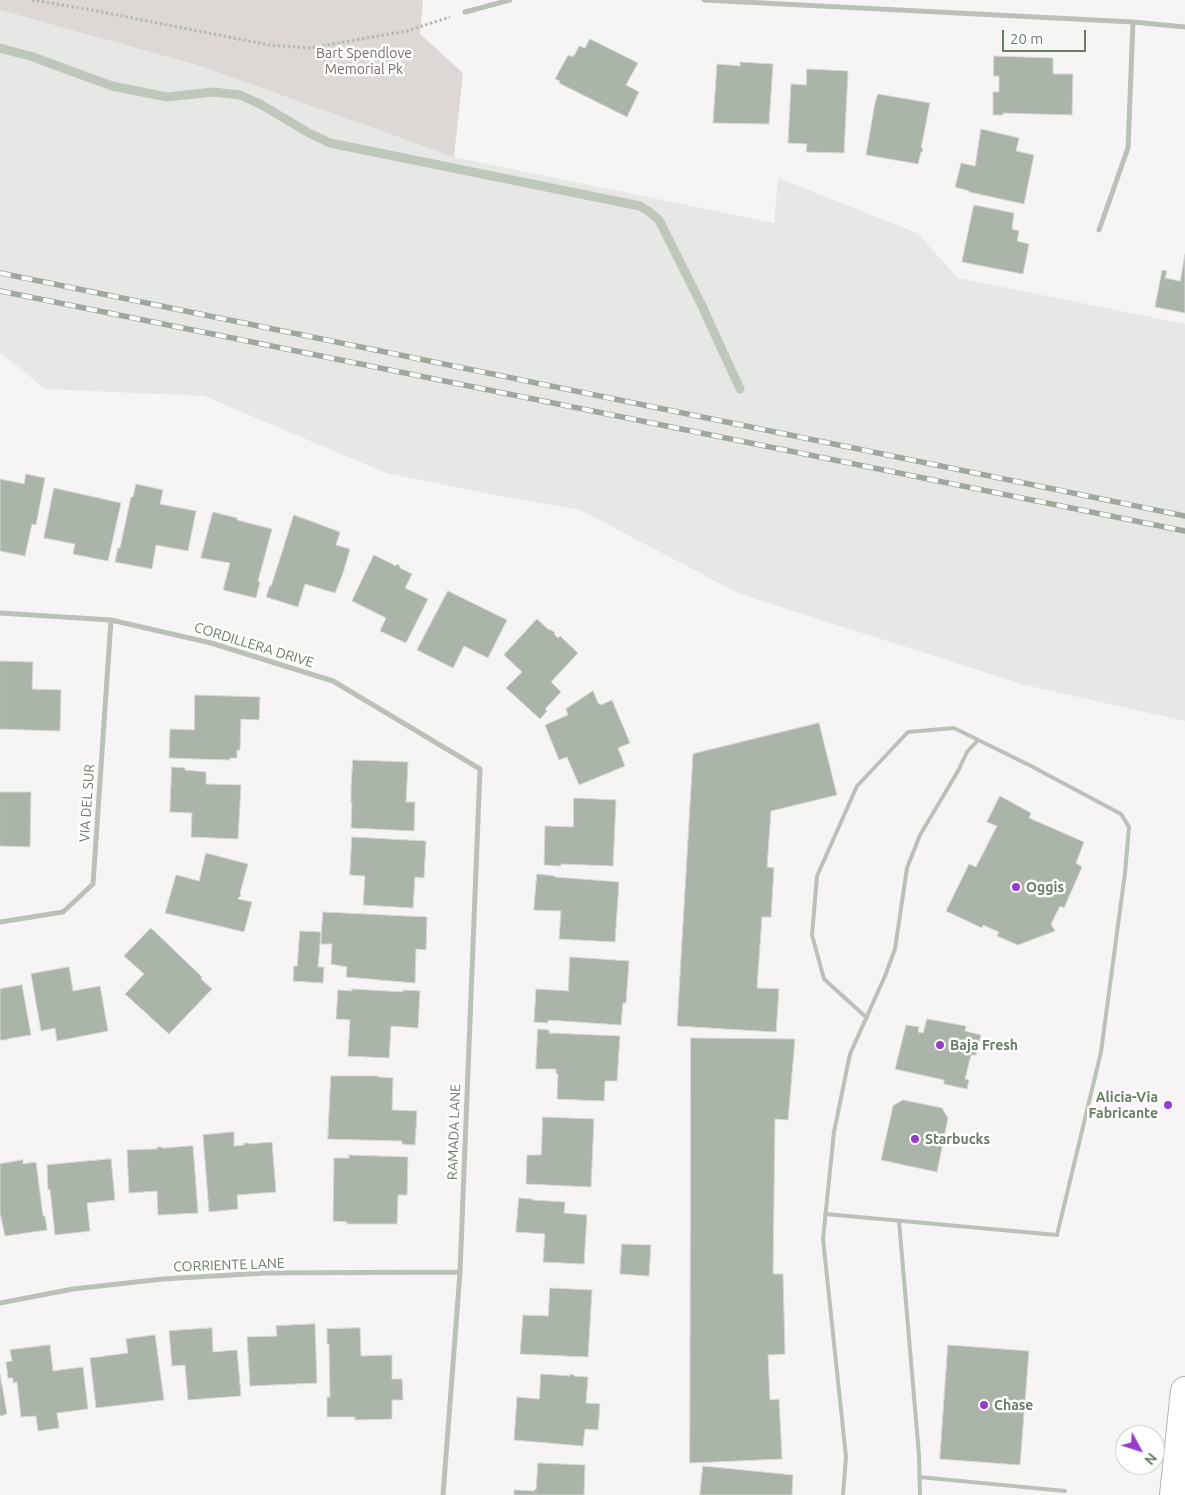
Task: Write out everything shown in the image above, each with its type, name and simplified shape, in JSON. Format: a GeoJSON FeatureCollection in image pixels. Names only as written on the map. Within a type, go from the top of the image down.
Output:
{"type":"FeatureCollection","features":[{"type":"Feature","properties":{"kind":"main road"},"geometry":{"type":"LineString","coordinates":[[1174,1495],[1185,1391]]}},
{"type":"Feature","properties":{"kind":"street"},"geometry":{"type":"LineString","coordinates":[[466,12],[510,0]]}},
{"type":"Feature","properties":{"kind":"street"},"geometry":{"type":"LineString","coordinates":[[704,0],[1133,22],[1185,27]]}},
{"type":"Feature","properties":{"kind":"street"},"geometry":{"type":"LineString","coordinates":[[1099,230],[1128,148],[1133,22]]}},
{"type":"Feature","properties":{"kind":"street","name":"CORDILLERA DRIVE"},"geometry":{"type":"LineString","coordinates":[[0,613],[111,620],[211,643],[333,681],[480,769]]}},
{"type":"Feature","properties":{"kind":"street","name":"VIA DEL SUR"},"geometry":{"type":"LineString","coordinates":[[0,922],[62,912],[93,884],[111,620]]}},
{"type":"Feature","properties":{"kind":"street","name":"RAMADA LANE"},"geometry":{"type":"LineString","coordinates":[[443,1495],[460,1272],[480,769]]}},
{"type":"Feature","properties":{"kind":"street","name":"CORRIENTE LANE"},"geometry":{"type":"LineString","coordinates":[[0,1303],[73,1289],[163,1279],[265,1273],[460,1272]]}},
{"type":"Feature","properties":{"kind":"lane"},"geometry":{"type":"LineString","coordinates":[[825,1214],[1057,1235],[1101,1052],[1125,873],[1129,828],[1121,814],[954,728],[908,732],[857,786],[817,876],[812,935],[824,978],[866,1018]]}},
{"type":"Feature","properties":{"kind":"lane"},"geometry":{"type":"LineString","coordinates":[[843,1495],[846,1458],[823,1239],[834,1132],[850,1054],[895,949],[908,868],[920,835],[958,772],[967,752],[978,740]]}},
{"type":"Feature","properties":{"kind":"lane"},"geometry":{"type":"LineString","coordinates":[[899,1221],[919,1455],[920,1495]]}},
{"type":"Feature","properties":{"kind":"lane"},"geometry":{"type":"LineString","coordinates":[[919,1477],[1065,1491]]}},
{"type":"Feature","properties":{"kind":"path"},"geometry":{"type":"LineString","coordinates":[[32,0],[269,45],[310,48],[407,31],[466,12]]}},
{"type":"Feature","properties":{"kind":"shaded area"},"geometry":{"type":"Polygon","coordinates":[[[0,10],[200,66],[454,157],[774,223],[778,178],[917,233],[958,278],[1185,324],[1185,721],[1025,685],[740,594],[580,510],[386,473],[204,396],[45,389],[0,352],[0,10]]]}},
{"type":"Feature","properties":{"kind":"green space","name":"Bart Spendlove Memorial Pk"},"geometry":{"type":"Polygon","coordinates":[[[0,0],[423,0],[420,34],[463,73],[454,157],[200,66],[0,10],[0,0]]]}},
{"type":"Feature","properties":{"kind":"building"},"geometry":{"type":"Polygon","coordinates":[[[590,39],[638,63],[626,85],[639,92],[627,117],[559,83],[560,81],[555,79],[568,55],[574,56],[579,46],[585,48],[590,39]]]}},
{"type":"Feature","properties":{"kind":"building"},"geometry":{"type":"Polygon","coordinates":[[[994,56],[1053,58],[1053,74],[1073,74],[1072,115],[1003,113],[1003,115],[993,115],[993,92],[999,92],[999,76],[994,76],[994,56]]]}},
{"type":"Feature","properties":{"kind":"building"},"geometry":{"type":"Polygon","coordinates":[[[740,62],[773,64],[769,124],[713,123],[717,64],[740,66],[740,62]]]}},
{"type":"Feature","properties":{"kind":"building"},"geometry":{"type":"Polygon","coordinates":[[[807,69],[848,71],[844,153],[806,152],[807,144],[788,143],[791,84],[806,85],[807,69]]]}},
{"type":"Feature","properties":{"kind":"building"},"geometry":{"type":"Polygon","coordinates":[[[878,94],[930,103],[921,148],[923,148],[918,164],[866,155],[878,94]]]}},
{"type":"Feature","properties":{"kind":"building"},"geometry":{"type":"Polygon","coordinates":[[[981,129],[1019,138],[1016,151],[1034,155],[1024,204],[969,192],[955,187],[961,163],[975,166],[981,129]]]}},
{"type":"Feature","properties":{"kind":"building"},"geometry":{"type":"Polygon","coordinates":[[[974,205],[1014,213],[1012,229],[1019,231],[1017,241],[1029,244],[1023,274],[962,262],[974,205]]]}},
{"type":"Feature","properties":{"kind":"building"},"geometry":{"type":"Polygon","coordinates":[[[1185,254],[1185,313],[1155,307],[1162,270],[1167,271],[1165,278],[1180,281],[1185,254]]]}},
{"type":"Feature","properties":{"kind":"building"},"geometry":{"type":"Polygon","coordinates":[[[26,474],[45,478],[36,525],[32,524],[25,556],[0,551],[0,479],[24,484],[26,474]]]}},
{"type":"Feature","properties":{"kind":"building"},"geometry":{"type":"Polygon","coordinates":[[[136,484],[163,490],[160,504],[196,511],[188,551],[156,545],[152,569],[115,562],[136,484]]]}},
{"type":"Feature","properties":{"kind":"building"},"geometry":{"type":"Polygon","coordinates":[[[54,488],[121,503],[108,561],[73,554],[75,544],[44,538],[54,488]]]}},
{"type":"Feature","properties":{"kind":"building"},"geometry":{"type":"Polygon","coordinates":[[[213,512],[272,529],[258,581],[260,582],[256,598],[223,590],[230,563],[201,558],[213,512]]]}},
{"type":"Feature","properties":{"kind":"building"},"geometry":{"type":"Polygon","coordinates":[[[294,515],[340,532],[336,545],[350,549],[335,593],[305,584],[298,607],[266,597],[294,515]]]}},
{"type":"Feature","properties":{"kind":"building"},"geometry":{"type":"Polygon","coordinates":[[[374,555],[396,566],[397,564],[400,568],[412,574],[405,588],[428,599],[406,643],[380,631],[386,618],[352,601],[374,555]]]}},
{"type":"Feature","properties":{"kind":"building"},"geometry":{"type":"Polygon","coordinates":[[[448,591],[507,620],[488,658],[464,646],[453,668],[417,650],[448,591]]]}},
{"type":"Feature","properties":{"kind":"building"},"geometry":{"type":"Polygon","coordinates":[[[537,619],[555,633],[558,638],[560,636],[578,653],[551,682],[561,692],[545,709],[547,711],[540,719],[506,688],[522,672],[504,655],[537,619]]]}},
{"type":"Feature","properties":{"kind":"building"},"geometry":{"type":"Polygon","coordinates":[[[0,661],[33,662],[32,689],[61,690],[60,731],[0,729],[0,661]]]}},
{"type":"Feature","properties":{"kind":"building"},"geometry":{"type":"Polygon","coordinates":[[[593,691],[598,703],[601,705],[612,700],[630,743],[618,748],[625,766],[579,785],[567,757],[559,760],[545,725],[568,715],[566,709],[593,691]]]}},
{"type":"Feature","properties":{"kind":"building"},"geometry":{"type":"Polygon","coordinates":[[[195,695],[260,697],[259,720],[241,719],[240,750],[237,750],[237,758],[230,758],[230,760],[169,758],[170,729],[194,730],[195,695]]]}},
{"type":"Feature","properties":{"kind":"building"},"geometry":{"type":"Polygon","coordinates":[[[819,723],[837,795],[771,811],[767,867],[774,868],[771,917],[762,917],[757,988],[779,989],[776,1032],[677,1026],[693,754],[819,723]]]}},
{"type":"Feature","properties":{"kind":"building"},"geometry":{"type":"Polygon","coordinates":[[[353,760],[408,762],[406,802],[415,802],[414,831],[351,828],[353,760]]]}},
{"type":"Feature","properties":{"kind":"building"},"geometry":{"type":"Polygon","coordinates":[[[172,767],[206,772],[206,784],[241,785],[238,839],[191,837],[192,813],[170,812],[172,767]]]}},
{"type":"Feature","properties":{"kind":"building"},"geometry":{"type":"Polygon","coordinates":[[[0,792],[31,792],[30,847],[0,846],[0,792]]]}},
{"type":"Feature","properties":{"kind":"building","name":"Oggis"},"geometry":{"type":"Polygon","coordinates":[[[1000,796],[1031,813],[1029,818],[1084,842],[1076,863],[1082,867],[1064,908],[1060,906],[1051,924],[1055,931],[1018,945],[997,936],[999,932],[983,925],[982,928],[946,911],[969,864],[976,867],[997,826],[987,822],[1000,796]]]}},
{"type":"Feature","properties":{"kind":"building"},"geometry":{"type":"Polygon","coordinates":[[[574,798],[616,800],[613,866],[544,865],[545,826],[573,827],[574,798]]]}},
{"type":"Feature","properties":{"kind":"building"},"geometry":{"type":"Polygon","coordinates":[[[352,837],[426,841],[424,878],[415,877],[413,908],[363,905],[365,876],[350,875],[352,837]]]}},
{"type":"Feature","properties":{"kind":"building"},"geometry":{"type":"Polygon","coordinates":[[[206,853],[248,864],[241,894],[238,899],[252,902],[244,932],[165,913],[176,875],[199,881],[206,853]]]}},
{"type":"Feature","properties":{"kind":"building"},"geometry":{"type":"Polygon","coordinates":[[[537,874],[619,882],[615,942],[559,939],[561,911],[534,910],[537,874]]]}},
{"type":"Feature","properties":{"kind":"building"},"geometry":{"type":"Polygon","coordinates":[[[323,912],[427,917],[426,950],[416,949],[415,983],[346,977],[347,967],[331,964],[332,944],[321,944],[323,912]]]}},
{"type":"Feature","properties":{"kind":"building"},"geometry":{"type":"Polygon","coordinates":[[[151,928],[212,989],[169,1034],[125,994],[144,974],[124,956],[151,928]]]}},
{"type":"Feature","properties":{"kind":"building"},"geometry":{"type":"Polygon","coordinates":[[[300,931],[321,932],[318,967],[324,967],[323,983],[293,981],[294,966],[297,966],[300,931]]]}},
{"type":"Feature","properties":{"kind":"building"},"geometry":{"type":"Polygon","coordinates":[[[570,957],[629,961],[626,1003],[623,1003],[621,1025],[548,1020],[548,1023],[534,1022],[536,989],[568,991],[570,957]]]}},
{"type":"Feature","properties":{"kind":"building"},"geometry":{"type":"Polygon","coordinates":[[[69,967],[73,991],[100,986],[108,1031],[57,1041],[55,1028],[41,1031],[31,974],[69,967]]]}},
{"type":"Feature","properties":{"kind":"building"},"geometry":{"type":"Polygon","coordinates":[[[22,985],[31,1035],[0,1040],[0,989],[22,985]]]}},
{"type":"Feature","properties":{"kind":"building"},"geometry":{"type":"Polygon","coordinates":[[[352,989],[420,991],[418,1028],[391,1026],[389,1058],[348,1056],[350,1020],[336,1019],[338,990],[352,991],[352,989]]]}},
{"type":"Feature","properties":{"kind":"building","name":"Baja Fresh"},"geometry":{"type":"Polygon","coordinates":[[[927,1019],[966,1026],[965,1031],[981,1035],[976,1055],[971,1055],[965,1079],[969,1080],[967,1089],[944,1084],[944,1080],[895,1069],[906,1025],[919,1027],[918,1032],[923,1033],[927,1019]]]}},
{"type":"Feature","properties":{"kind":"building"},"geometry":{"type":"Polygon","coordinates":[[[538,1029],[549,1030],[549,1033],[620,1036],[617,1081],[605,1081],[604,1101],[557,1099],[558,1074],[556,1069],[536,1069],[538,1029]]]}},
{"type":"Feature","properties":{"kind":"building"},"geometry":{"type":"Polygon","coordinates":[[[691,1038],[795,1039],[788,1120],[775,1119],[773,1274],[783,1274],[785,1354],[768,1355],[770,1400],[779,1399],[782,1459],[690,1463],[691,1038]]]}},
{"type":"Feature","properties":{"kind":"building"},"geometry":{"type":"Polygon","coordinates":[[[331,1076],[378,1076],[393,1078],[392,1110],[417,1111],[415,1145],[402,1144],[402,1141],[328,1139],[331,1076]]]}},
{"type":"Feature","properties":{"kind":"building","name":"Starbucks"},"geometry":{"type":"Polygon","coordinates":[[[903,1100],[942,1108],[948,1118],[937,1172],[881,1160],[893,1106],[903,1100]]]}},
{"type":"Feature","properties":{"kind":"building"},"geometry":{"type":"Polygon","coordinates":[[[543,1117],[594,1119],[591,1187],[526,1184],[527,1155],[541,1155],[543,1117]]]}},
{"type":"Feature","properties":{"kind":"building"},"geometry":{"type":"Polygon","coordinates":[[[234,1132],[234,1146],[244,1145],[244,1143],[272,1142],[276,1192],[237,1195],[238,1209],[209,1212],[203,1135],[234,1132]]]}},
{"type":"Feature","properties":{"kind":"building"},"geometry":{"type":"Polygon","coordinates":[[[193,1146],[198,1213],[158,1215],[157,1191],[129,1193],[127,1150],[193,1146]]]}},
{"type":"Feature","properties":{"kind":"building"},"geometry":{"type":"Polygon","coordinates":[[[349,1155],[408,1157],[407,1195],[398,1195],[397,1224],[347,1224],[347,1222],[333,1221],[334,1158],[349,1158],[349,1155]]]}},
{"type":"Feature","properties":{"kind":"building"},"geometry":{"type":"Polygon","coordinates":[[[111,1159],[115,1200],[87,1203],[90,1231],[55,1235],[50,1189],[48,1190],[47,1165],[111,1159]]]}},
{"type":"Feature","properties":{"kind":"building"},"geometry":{"type":"Polygon","coordinates":[[[23,1160],[23,1164],[36,1162],[43,1216],[45,1216],[47,1230],[5,1236],[0,1213],[0,1164],[23,1160]]]}},
{"type":"Feature","properties":{"kind":"building"},"geometry":{"type":"Polygon","coordinates":[[[519,1198],[565,1202],[564,1213],[587,1215],[584,1264],[543,1262],[545,1234],[516,1232],[519,1198]]]}},
{"type":"Feature","properties":{"kind":"building"},"geometry":{"type":"Polygon","coordinates":[[[622,1244],[651,1245],[649,1276],[620,1274],[622,1244]]]}},
{"type":"Feature","properties":{"kind":"building"},"geometry":{"type":"Polygon","coordinates":[[[550,1288],[592,1290],[588,1357],[520,1354],[523,1315],[548,1316],[550,1288]]]}},
{"type":"Feature","properties":{"kind":"building"},"geometry":{"type":"Polygon","coordinates":[[[315,1324],[317,1383],[250,1386],[247,1337],[277,1336],[276,1326],[315,1324]]]}},
{"type":"Feature","properties":{"kind":"building"},"geometry":{"type":"Polygon","coordinates":[[[212,1328],[213,1352],[237,1350],[241,1396],[188,1400],[185,1365],[172,1366],[169,1331],[212,1328]]]}},
{"type":"Feature","properties":{"kind":"building"},"geometry":{"type":"Polygon","coordinates":[[[360,1328],[361,1356],[392,1355],[392,1379],[402,1379],[403,1400],[392,1400],[392,1419],[355,1420],[355,1417],[327,1417],[327,1397],[330,1397],[327,1329],[360,1328]]]}},
{"type":"Feature","properties":{"kind":"building"},"geometry":{"type":"Polygon","coordinates":[[[155,1335],[164,1400],[96,1408],[90,1358],[128,1353],[126,1339],[155,1335]]]}},
{"type":"Feature","properties":{"kind":"building"},"geometry":{"type":"Polygon","coordinates":[[[50,1345],[53,1371],[83,1367],[88,1409],[57,1413],[59,1428],[38,1431],[36,1416],[21,1417],[17,1382],[13,1383],[13,1378],[8,1378],[6,1362],[12,1361],[10,1350],[50,1345]]]}},
{"type":"Feature","properties":{"kind":"building","name":"Chase"},"geometry":{"type":"Polygon","coordinates":[[[948,1345],[1029,1351],[1020,1465],[940,1459],[948,1345]]]}},
{"type":"Feature","properties":{"kind":"building"},"geometry":{"type":"Polygon","coordinates":[[[0,1374],[7,1414],[0,1416],[0,1374]]]}},
{"type":"Feature","properties":{"kind":"building"},"geometry":{"type":"Polygon","coordinates":[[[541,1374],[570,1376],[570,1374],[588,1377],[586,1403],[600,1404],[598,1430],[585,1429],[583,1446],[514,1440],[517,1397],[539,1399],[541,1374]]]}},
{"type":"Feature","properties":{"kind":"building"},"geometry":{"type":"Polygon","coordinates":[[[538,1463],[585,1465],[584,1495],[514,1495],[514,1490],[534,1491],[536,1489],[538,1463]]]}},
{"type":"Feature","properties":{"kind":"building"},"geometry":{"type":"Polygon","coordinates":[[[703,1466],[793,1475],[792,1495],[700,1495],[703,1466]]]}},
{"type":"Feature","properties":{"kind":"waterway"},"geometry":{"type":"LineString","coordinates":[[0,48],[33,57],[112,86],[167,97],[213,92],[240,95],[330,143],[640,206],[659,220],[702,306],[740,389]]}},
{"type":"Feature","properties":{"kind":"railway"},"geometry":{"type":"LineString","coordinates":[[0,273],[1185,516]]}},
{"type":"Feature","properties":{"kind":"railway"},"geometry":{"type":"LineString","coordinates":[[0,291],[1185,531]]}},
{"type":"Feature","properties":{"kind":"place","name":"Oggis"},"geometry":{"type":"Point","coordinates":[1016,887]}},
{"type":"Feature","properties":{"kind":"place","name":"Baja Fresh"},"geometry":{"type":"Point","coordinates":[940,1045]}},
{"type":"Feature","properties":{"kind":"place","name":"Alicia-Via Fabricante"},"geometry":{"type":"Point","coordinates":[1168,1105]}},
{"type":"Feature","properties":{"kind":"place","name":"Starbucks"},"geometry":{"type":"Point","coordinates":[915,1139]}},
{"type":"Feature","properties":{"kind":"place","name":"Chase"},"geometry":{"type":"Point","coordinates":[984,1405]}}]}
